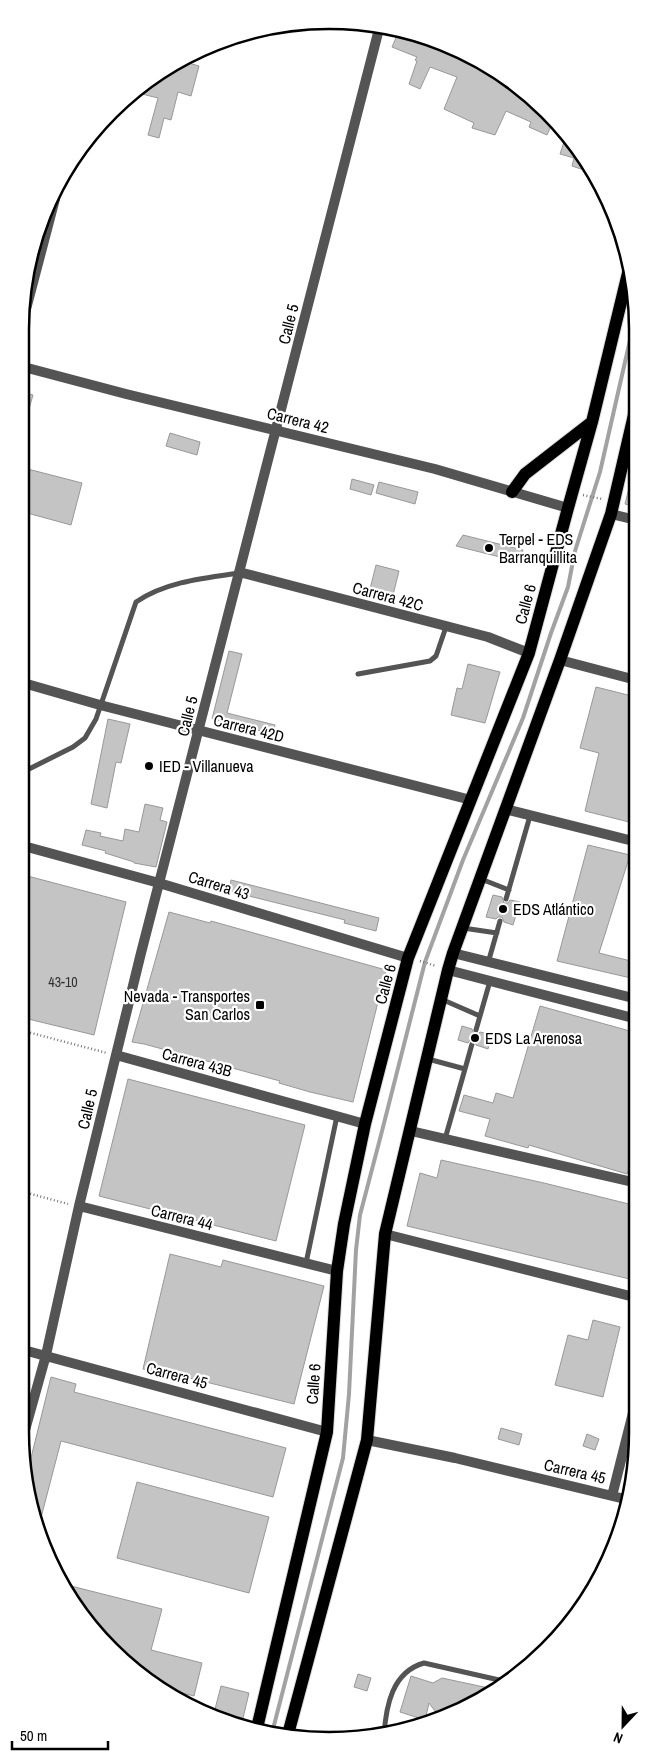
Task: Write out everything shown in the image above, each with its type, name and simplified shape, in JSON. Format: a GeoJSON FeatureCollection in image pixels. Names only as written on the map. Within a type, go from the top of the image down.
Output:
{"type":"FeatureCollection","features":[{"type":"Feature","properties":{"kind":"main road","name":"Calle 6"},"geometry":{"type":"LineString","coordinates":[[258,1723],[327,1432],[337,1271],[344,1224],[365,1124],[415,960],[471,800],[529,653],[592,422],[626,285]]}},
{"type":"Feature","properties":{"kind":"main road"},"geometry":{"type":"LineString","coordinates":[[512,492],[525,474],[592,422]]}},
{"type":"Feature","properties":{"kind":"main road"},"geometry":{"type":"LineString","coordinates":[[289,1730],[367,1440],[385,1234],[448,970],[611,514],[629,436]]}},
{"type":"Feature","properties":{"kind":"street","name":"Calle 5"},"geometry":{"type":"LineString","coordinates":[[29,1416],[46,1355],[116,1055],[159,883],[378,33]]}},
{"type":"Feature","properties":{"kind":"street"},"geometry":{"type":"LineString","coordinates":[[35,272],[42,241]]}},
{"type":"Feature","properties":{"kind":"street","name":"Carrera 42"},"geometry":{"type":"LineString","coordinates":[[29,368],[435,469],[568,508]]}},
{"type":"Feature","properties":{"kind":"street"},"geometry":{"type":"LineString","coordinates":[[611,514],[629,518]]}},
{"type":"Feature","properties":{"kind":"street","name":"Carrera 42C"},"geometry":{"type":"LineString","coordinates":[[239,572],[488,637],[529,653]]}},
{"type":"Feature","properties":{"kind":"street"},"geometry":{"type":"LineString","coordinates":[[560,660],[629,678]]}},
{"type":"Feature","properties":{"kind":"street","name":"Carrera 42D"},"geometry":{"type":"LineString","coordinates":[[29,685],[100,705],[471,800]]}},
{"type":"Feature","properties":{"kind":"street"},"geometry":{"type":"LineString","coordinates":[[505,809],[629,840]]}},
{"type":"Feature","properties":{"kind":"street","name":"Carrera 43"},"geometry":{"type":"LineString","coordinates":[[29,847],[159,883],[415,960]]}},
{"type":"Feature","properties":{"kind":"street"},"geometry":{"type":"LineString","coordinates":[[453,953],[629,997]]}},
{"type":"Feature","properties":{"kind":"street"},"geometry":{"type":"LineString","coordinates":[[448,970],[629,1017]]}},
{"type":"Feature","properties":{"kind":"street","name":"Carrera 43B"},"geometry":{"type":"LineString","coordinates":[[116,1055],[365,1124]]}},
{"type":"Feature","properties":{"kind":"street"},"geometry":{"type":"LineString","coordinates":[[410,1131],[629,1181]]}},
{"type":"Feature","properties":{"kind":"street","name":"Carrera 44"},"geometry":{"type":"LineString","coordinates":[[80,1206],[337,1271]]}},
{"type":"Feature","properties":{"kind":"street"},"geometry":{"type":"LineString","coordinates":[[385,1234],[629,1296]]}},
{"type":"Feature","properties":{"kind":"street","name":"Carrera 45"},"geometry":{"type":"LineString","coordinates":[[29,1351],[327,1432]]}},
{"type":"Feature","properties":{"kind":"street"},"geometry":{"type":"LineString","coordinates":[[612,1496],[629,1429]]}},
{"type":"Feature","properties":{"kind":"street","name":"Carrera 45"},"geometry":{"type":"LineString","coordinates":[[367,1440],[455,1458],[621,1498]]}},
{"type":"Feature","properties":{"kind":"lane"},"geometry":{"type":"LineString","coordinates":[[29,769],[73,747],[85,738],[96,719],[136,602],[149,593],[193,580],[239,572]]}},
{"type":"Feature","properties":{"kind":"lane"},"geometry":{"type":"LineString","coordinates":[[358,674],[430,661],[436,656],[446,627]]}},
{"type":"Feature","properties":{"kind":"lane"},"geometry":{"type":"LineString","coordinates":[[506,899],[530,816]]}},
{"type":"Feature","properties":{"kind":"lane"},"geometry":{"type":"LineString","coordinates":[[481,879],[509,890]]}},
{"type":"Feature","properties":{"kind":"lane"},"geometry":{"type":"LineString","coordinates":[[488,963],[500,921]]}},
{"type":"Feature","properties":{"kind":"lane"},"geometry":{"type":"LineString","coordinates":[[462,928],[497,933]]}},
{"type":"Feature","properties":{"kind":"lane"},"geometry":{"type":"LineString","coordinates":[[476,1030],[490,981]]}},
{"type":"Feature","properties":{"kind":"lane"},"geometry":{"type":"LineString","coordinates":[[441,999],[480,1016]]}},
{"type":"Feature","properties":{"kind":"lane"},"geometry":{"type":"LineString","coordinates":[[445,1139],[472,1044]]}},
{"type":"Feature","properties":{"kind":"lane"},"geometry":{"type":"LineString","coordinates":[[427,1059],[465,1069]]}},
{"type":"Feature","properties":{"kind":"lane"},"geometry":{"type":"LineString","coordinates":[[306,1263],[337,1116]]}},
{"type":"Feature","properties":{"kind":"lane"},"geometry":{"type":"LineString","coordinates":[[384,1727],[385,1718],[394,1688],[402,1675],[414,1666],[424,1663],[499,1680]]}},
{"type":"Feature","properties":{"kind":"path"},"geometry":{"type":"LineString","coordinates":[[583,494],[599,498]]}},
{"type":"Feature","properties":{"kind":"path"},"geometry":{"type":"LineString","coordinates":[[415,960],[429,964]]}},
{"type":"Feature","properties":{"kind":"path"},"geometry":{"type":"LineString","coordinates":[[29,1032],[116,1055]]}},
{"type":"Feature","properties":{"kind":"path"},"geometry":{"type":"LineString","coordinates":[[29,1193],[80,1206]]}},
{"type":"Feature","properties":{"kind":"building"},"geometry":{"type":"Polygon","coordinates":[[[396,37],[407,39],[444,52],[479,69],[496,79],[527,103],[551,127],[547,135],[529,127],[531,122],[506,111],[495,135],[472,128],[474,123],[444,109],[457,77],[430,67],[420,89],[409,84],[417,57],[392,47],[396,37]]]}},
{"type":"Feature","properties":{"kind":"building"},"geometry":{"type":"Polygon","coordinates":[[[190,63],[199,66],[191,96],[178,92],[171,120],[164,118],[159,138],[148,135],[158,98],[142,94],[162,79],[190,63]]]}},
{"type":"Feature","properties":{"kind":"building"},"geometry":{"type":"Polygon","coordinates":[[[564,142],[584,170],[572,166],[574,158],[560,154],[564,142]]]}},
{"type":"Feature","properties":{"kind":"building"},"geometry":{"type":"Polygon","coordinates":[[[29,394],[33,395],[29,409],[29,394]]]}},
{"type":"Feature","properties":{"kind":"building"},"geometry":{"type":"Polygon","coordinates":[[[170,433],[200,442],[197,455],[166,446],[170,433]]]}},
{"type":"Feature","properties":{"kind":"building"},"geometry":{"type":"Polygon","coordinates":[[[29,469],[82,483],[71,525],[29,513],[29,469]]]}},
{"type":"Feature","properties":{"kind":"building"},"geometry":{"type":"Polygon","coordinates":[[[352,479],[374,485],[371,495],[350,489],[352,479]]]}},
{"type":"Feature","properties":{"kind":"building"},"geometry":{"type":"Polygon","coordinates":[[[379,482],[418,492],[415,504],[376,493],[379,482]]]}},
{"type":"Feature","properties":{"kind":"building"},"geometry":{"type":"Polygon","coordinates":[[[629,488],[629,505],[625,504],[629,488]]]}},
{"type":"Feature","properties":{"kind":"building","name":"Terpel - EDS Barranquillita"},"geometry":{"type":"Polygon","coordinates":[[[463,535],[523,550],[520,562],[456,546],[463,535]]]}},
{"type":"Feature","properties":{"kind":"building"},"geometry":{"type":"Polygon","coordinates":[[[376,565],[399,571],[391,603],[368,597],[376,565]]]}},
{"type":"Feature","properties":{"kind":"building"},"geometry":{"type":"Polygon","coordinates":[[[229,651],[242,654],[227,713],[275,725],[273,734],[212,719],[229,651]]]}},
{"type":"Feature","properties":{"kind":"building"},"geometry":{"type":"Polygon","coordinates":[[[468,664],[500,672],[485,723],[451,715],[457,688],[462,689],[468,664]]]}},
{"type":"Feature","properties":{"kind":"building"},"geometry":{"type":"Polygon","coordinates":[[[596,687],[629,695],[629,822],[585,811],[599,753],[580,748],[596,687]]]}},
{"type":"Feature","properties":{"kind":"building"},"geometry":{"type":"Polygon","coordinates":[[[108,719],[130,724],[121,763],[116,762],[107,808],[91,804],[108,719]]]}},
{"type":"Feature","properties":{"kind":"building"},"geometry":{"type":"Polygon","coordinates":[[[145,804],[163,808],[160,820],[167,822],[156,867],[134,863],[105,853],[106,851],[82,845],[86,830],[101,833],[100,836],[123,841],[125,829],[139,832],[145,804]]]}},
{"type":"Feature","properties":{"kind":"building"},"geometry":{"type":"Polygon","coordinates":[[[588,845],[629,855],[599,953],[629,960],[629,978],[557,961],[588,845]]]}},
{"type":"Feature","properties":{"kind":"building"},"geometry":{"type":"Polygon","coordinates":[[[29,876],[126,902],[94,1035],[29,1019],[29,876]]]}},
{"type":"Feature","properties":{"kind":"building"},"geometry":{"type":"Polygon","coordinates":[[[231,880],[379,918],[376,931],[344,923],[345,920],[229,891],[231,880]]]}},
{"type":"Feature","properties":{"kind":"building","name":"EDS Atlántico"},"geometry":{"type":"Polygon","coordinates":[[[493,895],[502,897],[504,903],[508,903],[510,900],[520,902],[513,925],[504,922],[502,917],[496,919],[486,917],[493,895]]]}},
{"type":"Feature","properties":{"kind":"building","name":"Nevada - Transportes San Carlos"},"geometry":{"type":"Polygon","coordinates":[[[169,912],[210,923],[211,921],[386,970],[353,1102],[310,1092],[279,1083],[280,1081],[132,1042],[169,912]]]}},
{"type":"Feature","properties":{"kind":"building"},"geometry":{"type":"Polygon","coordinates":[[[540,1006],[629,1031],[629,1171],[627,1174],[529,1145],[528,1148],[485,1136],[490,1119],[459,1111],[464,1095],[493,1103],[496,1093],[513,1098],[540,1006]]]}},
{"type":"Feature","properties":{"kind":"building","name":"EDS La Arenosa"},"geometry":{"type":"Polygon","coordinates":[[[462,1026],[472,1029],[474,1034],[480,1032],[492,1035],[488,1049],[476,1045],[474,1040],[470,1040],[468,1043],[458,1040],[462,1026]]]}},
{"type":"Feature","properties":{"kind":"building"},"geometry":{"type":"Polygon","coordinates":[[[128,1079],[305,1125],[276,1241],[99,1196],[128,1079]]]}},
{"type":"Feature","properties":{"kind":"building"},"geometry":{"type":"Polygon","coordinates":[[[441,1160],[629,1204],[629,1279],[407,1226],[420,1173],[437,1178],[441,1160]]]}},
{"type":"Feature","properties":{"kind":"building"},"geometry":{"type":"Polygon","coordinates":[[[170,1254],[221,1267],[223,1260],[324,1286],[294,1404],[190,1378],[189,1380],[143,1369],[170,1254]]]}},
{"type":"Feature","properties":{"kind":"building"},"geometry":{"type":"Polygon","coordinates":[[[593,1320],[620,1327],[603,1397],[555,1385],[568,1335],[588,1340],[593,1320]]]}},
{"type":"Feature","properties":{"kind":"building"},"geometry":{"type":"Polygon","coordinates":[[[51,1377],[76,1384],[74,1392],[286,1448],[273,1497],[61,1441],[41,1517],[30,1462],[51,1377]]]}},
{"type":"Feature","properties":{"kind":"building"},"geometry":{"type":"Polygon","coordinates":[[[501,1428],[522,1434],[519,1445],[498,1439],[501,1428]]]}},
{"type":"Feature","properties":{"kind":"building"},"geometry":{"type":"Polygon","coordinates":[[[587,1434],[599,1439],[595,1450],[583,1446],[587,1434]]]}},
{"type":"Feature","properties":{"kind":"building"},"geometry":{"type":"Polygon","coordinates":[[[137,1482],[269,1517],[249,1593],[117,1558],[137,1482]]]}},
{"type":"Feature","properties":{"kind":"building"},"geometry":{"type":"Polygon","coordinates":[[[71,1586],[162,1609],[151,1650],[202,1663],[194,1696],[180,1692],[162,1682],[131,1658],[103,1630],[71,1586]]]}},
{"type":"Feature","properties":{"kind":"building"},"geometry":{"type":"Polygon","coordinates":[[[358,1674],[371,1678],[367,1691],[354,1687],[358,1674]]]}},
{"type":"Feature","properties":{"kind":"building"},"geometry":{"type":"Polygon","coordinates":[[[411,1676],[433,1683],[442,1678],[487,1688],[436,1712],[429,1703],[426,1716],[419,1718],[400,1712],[411,1676]]]}},
{"type":"Feature","properties":{"kind":"building"},"geometry":{"type":"Polygon","coordinates":[[[221,1686],[249,1693],[243,1719],[215,1709],[221,1686]]]}},
{"type":"Feature","properties":{"kind":"waterway"},"geometry":{"type":"LineString","coordinates":[[274,1727],[343,1458],[349,1394],[356,1250],[360,1215],[425,962],[463,860],[523,718],[568,587],[575,551],[600,472],[629,344]]}},
{"type":"Feature","properties":{"kind":"place","name":"Terpel - EDS Barranquillita"},"geometry":{"type":"Point","coordinates":[489,548]}},
{"type":"Feature","properties":{"kind":"place","name":"IED - Villanueva"},"geometry":{"type":"Point","coordinates":[149,766]}},
{"type":"Feature","properties":{"kind":"place","name":"EDS Atlántico"},"geometry":{"type":"Point","coordinates":[503,909]}},
{"type":"Feature","properties":{"kind":"place","name":"Nevada - Transportes San Carlos"},"geometry":{"type":"Point","coordinates":[260,1005]}},
{"type":"Feature","properties":{"kind":"place","name":"EDS La Arenosa"},"geometry":{"type":"Point","coordinates":[475,1038]}}]}
